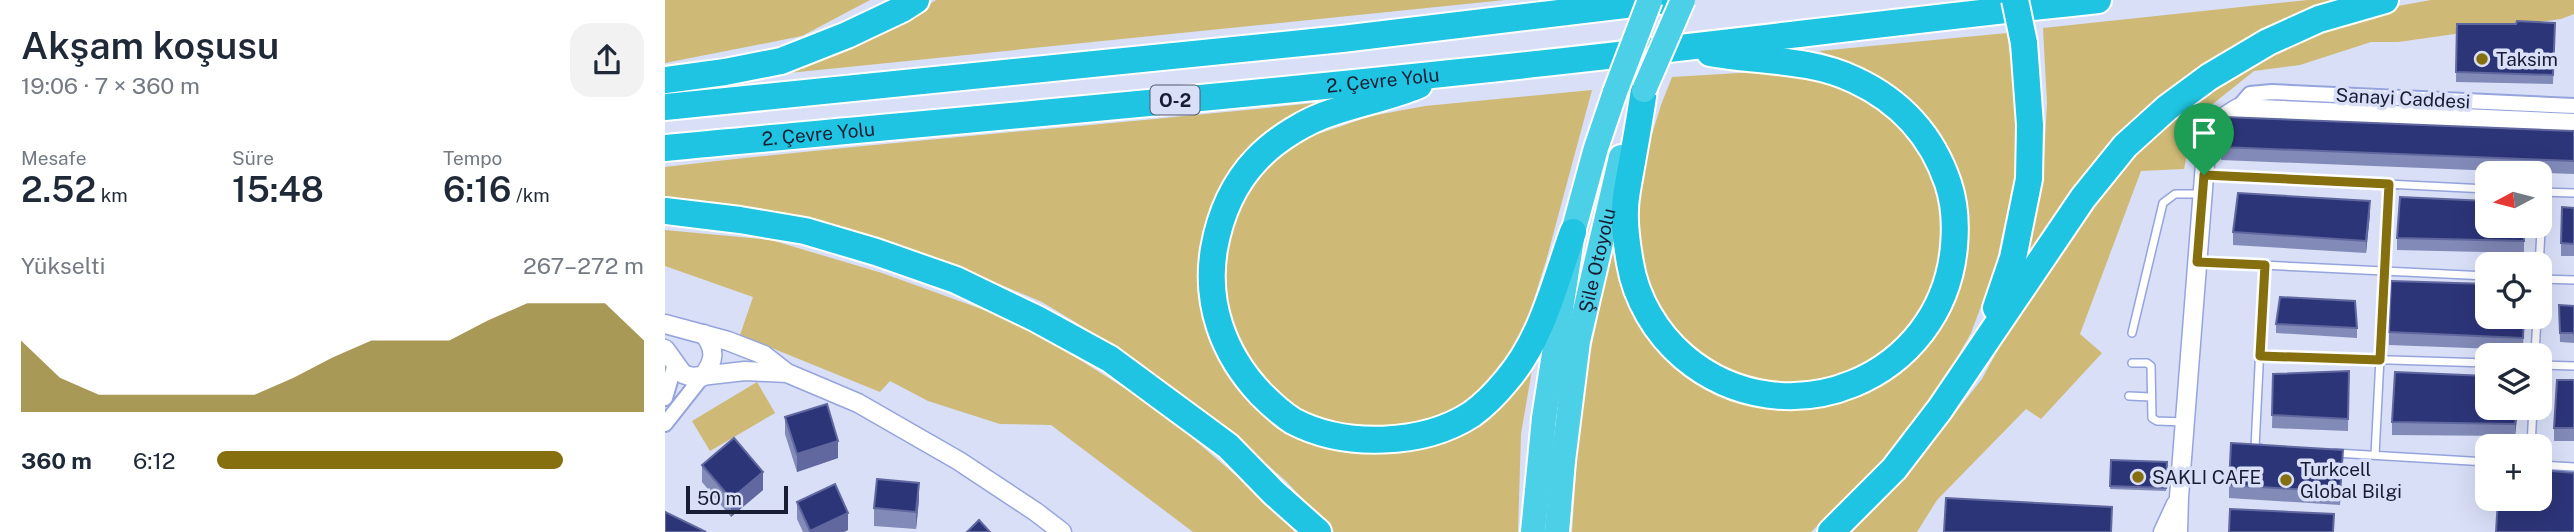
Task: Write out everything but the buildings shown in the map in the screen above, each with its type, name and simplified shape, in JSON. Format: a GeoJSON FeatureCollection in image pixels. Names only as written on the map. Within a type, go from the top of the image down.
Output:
{"type":"FeatureCollection","features":[{"type":"Feature","properties":{"kind":"highway"},"geometry":{"type":"LineString","coordinates":[[665,80],[781,61],[847,35],[916,0]]}},
{"type":"Feature","properties":{"kind":"highway","name":"Şile Otoyolu"},"geometry":{"type":"LineString","coordinates":[[1534,532],[1544,418],[1573,232],[1596,148],[1650,0]]}},
{"type":"Feature","properties":{"kind":"highway","name":"O-2"},"geometry":{"type":"LineString","coordinates":[[665,107],[1328,40],[1667,0]]}},
{"type":"Feature","properties":{"kind":"highway","name":"Şile Otoyolu"},"geometry":{"type":"LineString","coordinates":[[1557,532],[1578,341],[1625,143],[1644,90],[1683,0]]}},
{"type":"Feature","properties":{"kind":"highway"},"geometry":{"type":"LineString","coordinates":[[1990,334],[2013,258],[2029,179],[2030,125],[2024,43],[2015,0]]}},
{"type":"Feature","properties":{"kind":"highway","name":"2. Çevre Yolu"},"geometry":{"type":"LineString","coordinates":[[665,148],[1447,74],[2098,0]]}},
{"type":"Feature","properties":{"kind":"highway"},"geometry":{"type":"LineString","coordinates":[[1831,532],[1894,469],[1941,409],[2083,198],[2125,146],[2167,108],[2209,77],[2267,42],[2319,19],[2385,0]]}},
{"type":"Feature","properties":{"kind":"highway"},"geometry":{"type":"LineString","coordinates":[[1644,90],[1624,209],[1627,245],[1632,274],[1641,300],[1652,321],[1675,349],[1709,375],[1730,385],[1767,395],[1793,397],[1847,387],[1881,369],[1911,344],[1938,305],[1948,281],[1954,243],[1952,197],[1937,155],[1925,136],[1893,103],[1852,78],[1789,62],[1739,59],[1684,48]]}},
{"type":"Feature","properties":{"kind":"highway"},"geometry":{"type":"LineString","coordinates":[[1447,74],[1389,97],[1331,112],[1288,134],[1257,159],[1229,197],[1217,232],[1211,272],[1214,309],[1228,349],[1244,376],[1293,421],[1340,437],[1381,440],[1426,435],[1472,414],[1507,380],[1537,334],[1573,232]]}},
{"type":"Feature","properties":{"kind":"highway"},"geometry":{"type":"LineString","coordinates":[[665,211],[804,231],[956,279],[1110,359],[1228,446],[1274,493],[1318,532]]}},
{"type":"Feature","properties":{"kind":"street","name":"Sanayi Caddesi"},"geometry":{"type":"LineString","coordinates":[[2238,108],[2250,94],[2272,92],[2574,106]]}},
{"type":"Feature","properties":{"kind":"street","name":"Sanayi Caddesi"},"geometry":{"type":"LineString","coordinates":[[2238,108],[2574,123]]}},
{"type":"Feature","properties":{"kind":"street"},"geometry":{"type":"LineString","coordinates":[[2178,532],[2207,138],[2214,123],[2238,108]]}},
{"type":"Feature","properties":{"kind":"street"},"geometry":{"type":"LineString","coordinates":[[665,324],[728,341],[764,355],[787,373],[858,404],[959,461],[1062,532]]}},
{"type":"Feature","properties":{"kind":"street"},"geometry":{"type":"LineString","coordinates":[[665,398],[670,357],[700,333]]}},
{"type":"Feature","properties":{"kind":"street"},"geometry":{"type":"LineString","coordinates":[[665,424],[712,366],[714,352],[700,333]]}},
{"type":"Feature","properties":{"kind":"street"},"geometry":{"type":"LineString","coordinates":[[670,357],[683,374],[702,377],[737,371],[787,373]]}},
{"type":"Feature","properties":{"kind":"street"},"geometry":{"type":"LineString","coordinates":[[2163,532],[2179,498]]}},
{"type":"Feature","properties":{"kind":"lane"},"geometry":{"type":"LineString","coordinates":[[2204,175],[2475,188]]}},
{"type":"Feature","properties":{"kind":"lane"},"geometry":{"type":"LineString","coordinates":[[2375,455],[2389,184]]}},
{"type":"Feature","properties":{"kind":"lane"},"geometry":{"type":"LineString","coordinates":[[2552,192],[2574,193]]}},
{"type":"Feature","properties":{"kind":"lane"},"geometry":{"type":"LineString","coordinates":[[2132,333],[2163,203],[2175,194],[2203,194]]}},
{"type":"Feature","properties":{"kind":"lane"},"geometry":{"type":"LineString","coordinates":[[2197,262],[2475,275]]}},
{"type":"Feature","properties":{"kind":"lane"},"geometry":{"type":"LineString","coordinates":[[2265,265],[2255,448],[2269,449]]}},
{"type":"Feature","properties":{"kind":"lane"},"geometry":{"type":"LineString","coordinates":[[2552,279],[2574,280]]}},
{"type":"Feature","properties":{"kind":"lane"},"geometry":{"type":"LineString","coordinates":[[2260,356],[2475,363]]}},
{"type":"Feature","properties":{"kind":"lane"},"geometry":{"type":"LineString","coordinates":[[2132,363],[2147,363],[2151,366],[2151,415],[2154,420],[2185,422]]}},
{"type":"Feature","properties":{"kind":"lane"},"geometry":{"type":"LineString","coordinates":[[2552,365],[2574,366]]}},
{"type":"Feature","properties":{"kind":"lane"},"geometry":{"type":"LineString","coordinates":[[2129,396],[2151,397]]}},
{"type":"Feature","properties":{"kind":"lane"},"geometry":{"type":"LineString","coordinates":[[2322,452],[2475,461]]}},
{"type":"Feature","properties":{"kind":"lane"},"geometry":{"type":"LineString","coordinates":[[2552,466],[2574,467]]}},
{"type":"Feature","properties":{"kind":"shaded area"},"geometry":{"type":"Polygon","coordinates":[[[665,0],[870,0],[802,36],[665,63],[665,0]]]}},
{"type":"Feature","properties":{"kind":"shaded area"},"geometry":{"type":"Polygon","coordinates":[[[936,0],[1505,0],[779,74],[860,42],[936,0]]]}},
{"type":"Feature","properties":{"kind":"shaded area"},"geometry":{"type":"Polygon","coordinates":[[[2308,0],[2357,0],[2158,100],[2108,146],[2024,263],[2044,159],[2047,103],[2043,28],[2308,0]]]}},
{"type":"Feature","properties":{"kind":"shaded area"},"geometry":{"type":"Polygon","coordinates":[[[2431,0],[2574,0],[2574,14],[2561,19],[2398,42],[2371,42],[2300,65],[2254,71],[2194,119],[2184,169],[2141,171],[2080,334],[2102,353],[2041,419],[2026,409],[1937,500],[1917,532],[1849,532],[1921,456],[1982,379],[2008,331],[2128,155],[2187,103],[2266,50],[2387,8],[2431,0]]]}},
{"type":"Feature","properties":{"kind":"shaded area"},"geometry":{"type":"Polygon","coordinates":[[[2007,33],[2015,92],[2015,175],[1995,269],[1971,333],[1940,388],[1906,438],[1811,532],[1572,532],[1581,396],[1614,240],[1712,386],[1885,379],[1918,358],[1944,312],[1963,210],[1862,71],[1819,51],[2007,33]]]}},
{"type":"Feature","properties":{"kind":"shaded area"},"geometry":{"type":"Polygon","coordinates":[[[1773,71],[1830,81],[1880,106],[1918,141],[1939,182],[1945,222],[1943,258],[1933,289],[1920,315],[1875,362],[1832,382],[1749,383],[1679,343],[1652,303],[1636,252],[1634,193],[1672,77],[1773,71]]]}},
{"type":"Feature","properties":{"kind":"shaded area"},"geometry":{"type":"Polygon","coordinates":[[[1592,90],[1546,261],[1526,324],[1502,368],[1471,398],[1432,421],[1361,433],[1306,415],[1271,392],[1273,388],[1238,343],[1222,300],[1222,251],[1236,206],[1266,166],[1306,138],[1371,116],[1425,106],[1592,90]]]}},
{"type":"Feature","properties":{"kind":"shaded area"},"geometry":{"type":"Polygon","coordinates":[[[1333,101],[1212,217],[1213,344],[1347,450],[1379,453],[1417,447],[1534,358],[1521,434],[1518,532],[1334,532],[1286,481],[1211,415],[1085,328],[1042,302],[890,242],[833,226],[665,202],[665,167],[1333,101]]]}},
{"type":"Feature","properties":{"kind":"shaded area"},"geometry":{"type":"Polygon","coordinates":[[[665,230],[771,240],[882,273],[1023,324],[1161,411],[1275,509],[1295,532],[1193,532],[1051,425],[1000,424],[928,401],[890,381],[880,392],[740,335],[753,297],[665,266],[665,230]]]}},
{"type":"Feature","properties":{"kind":"shaded area"},"geometry":{"type":"Polygon","coordinates":[[[757,382],[775,413],[710,451],[692,421],[757,382]]]}},
{"type":"Feature","properties":{"kind":"place","name":"Taksim"},"geometry":{"type":"Point","coordinates":[2482,59]}},
{"type":"Feature","properties":{"kind":"place","name":"SAKLI CAFE"},"geometry":{"type":"Point","coordinates":[2138,477]}},
{"type":"Feature","properties":{"kind":"place","name":"Turkcell Global Bilgi"},"geometry":{"type":"Point","coordinates":[2286,480]}},
{"type":"Feature","properties":{"kind":"route"},"geometry":{"type":"LineString","coordinates":[[2204,175],[2389,184],[2380,360],[2260,356],[2265,265],[2197,262],[2204,175]]}}]}
